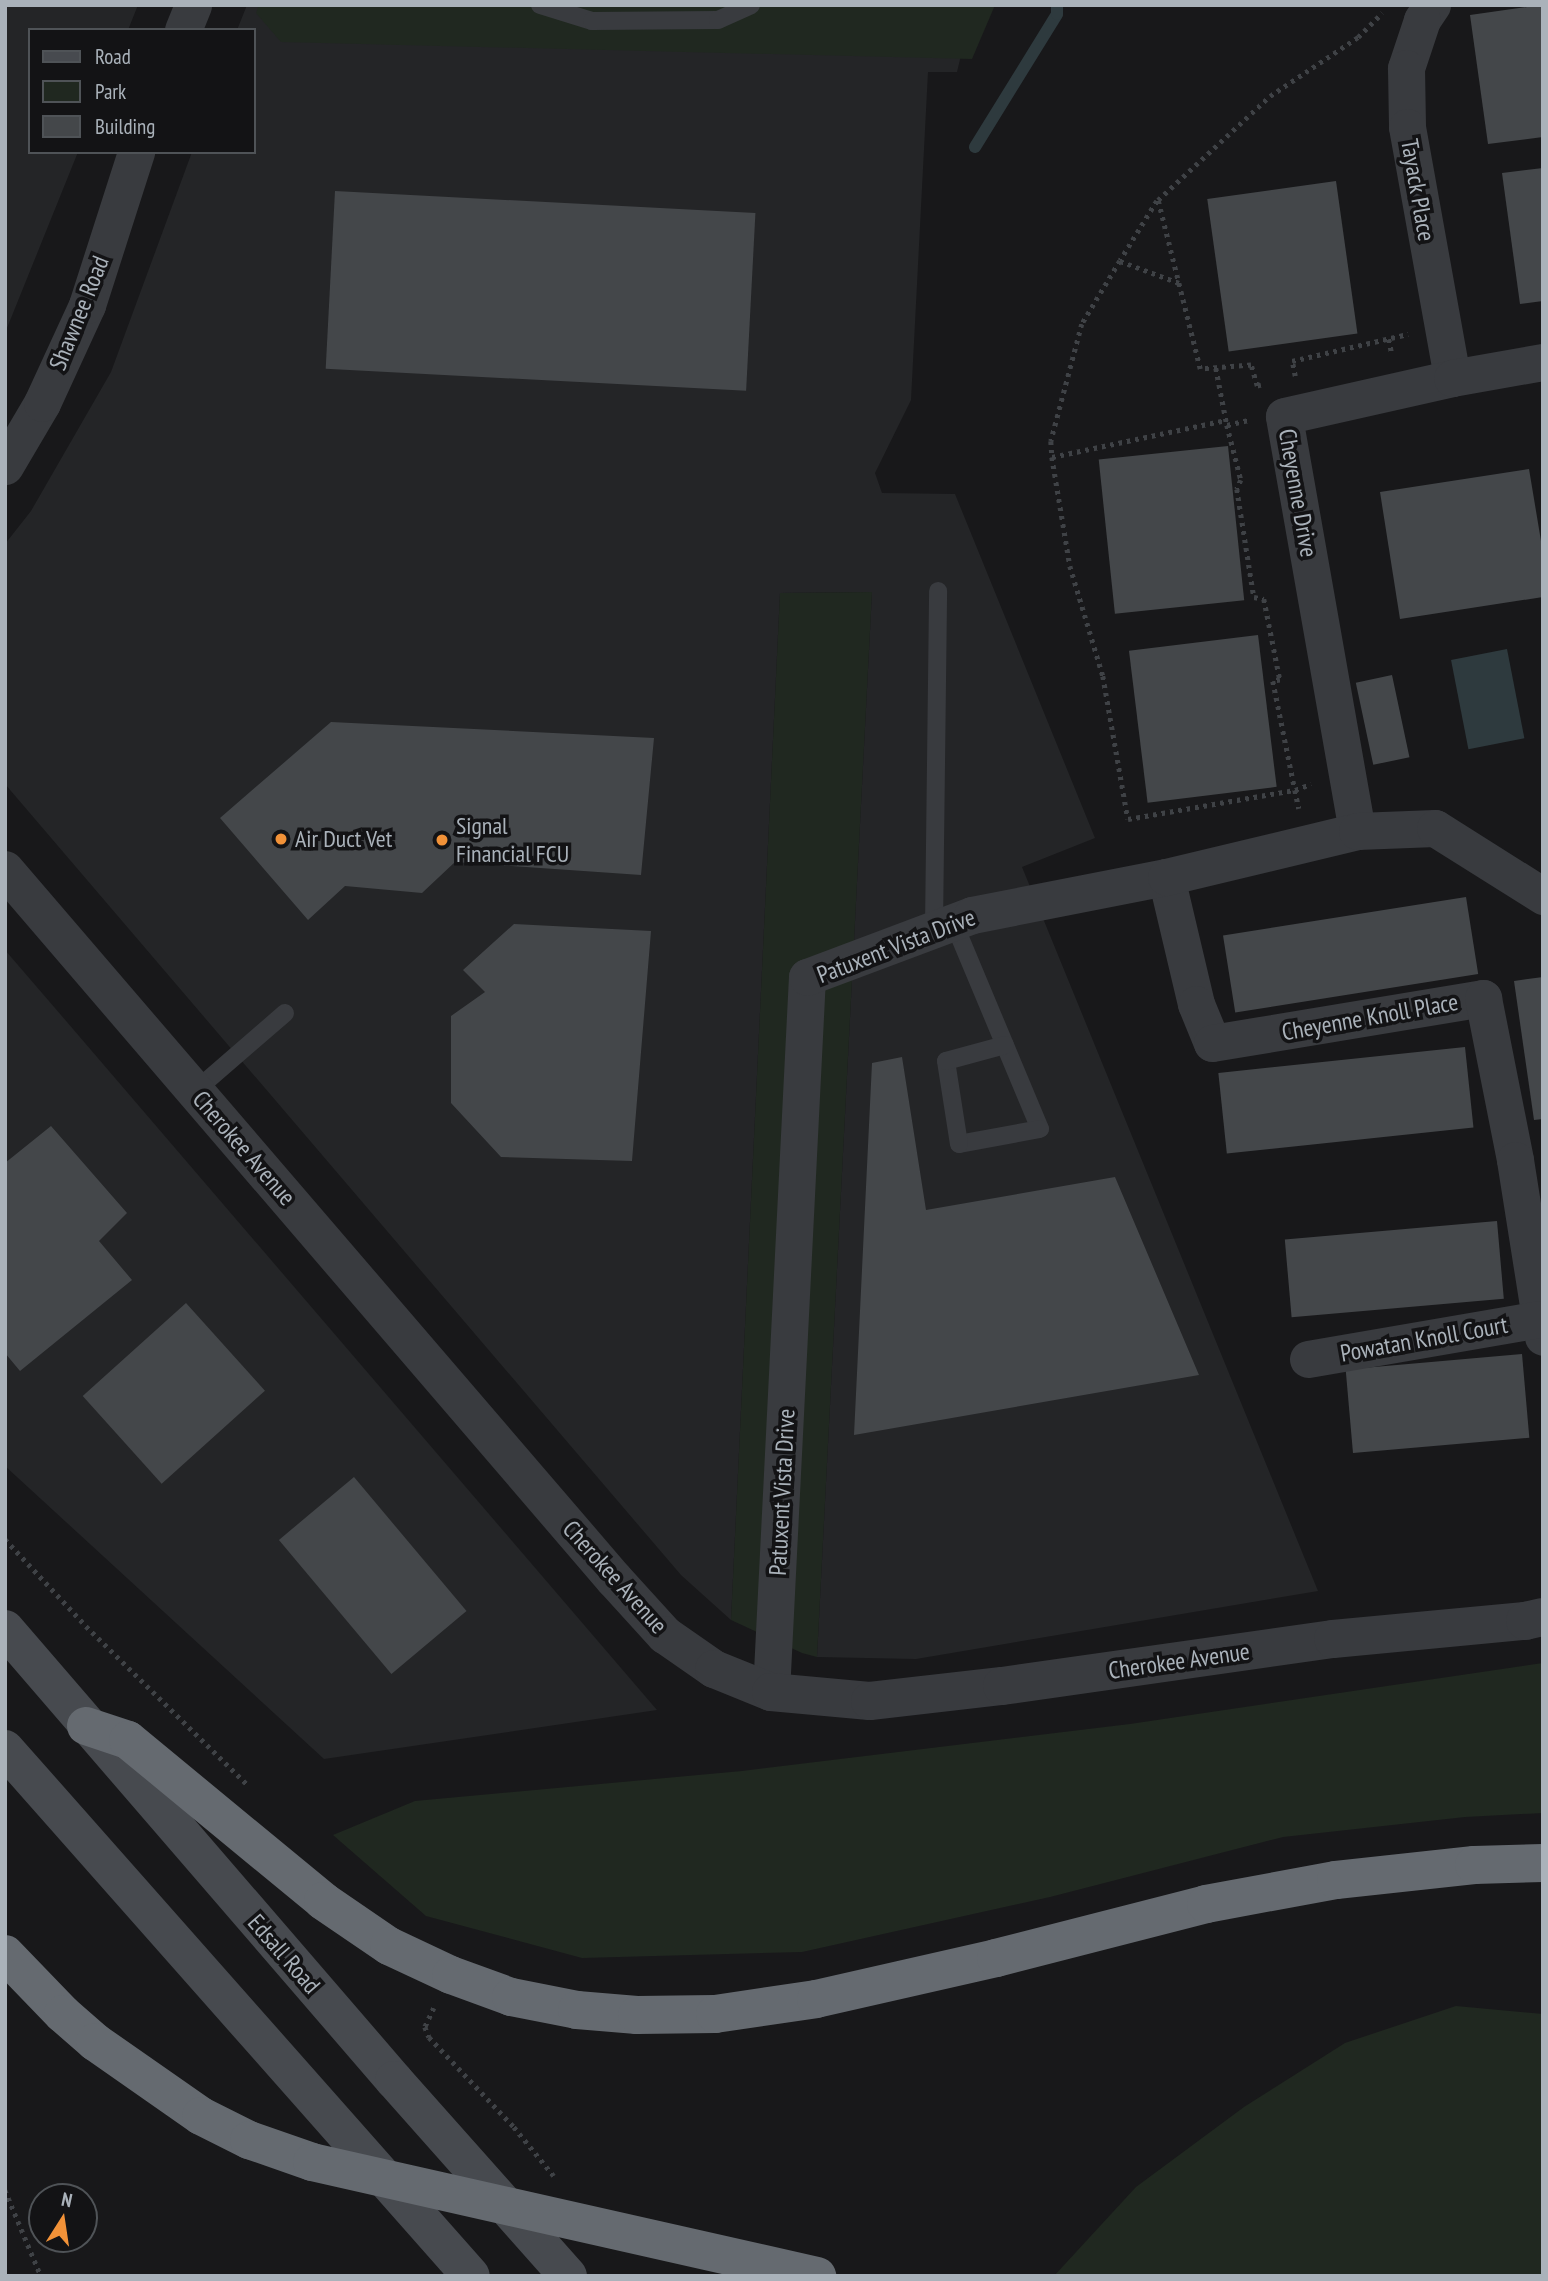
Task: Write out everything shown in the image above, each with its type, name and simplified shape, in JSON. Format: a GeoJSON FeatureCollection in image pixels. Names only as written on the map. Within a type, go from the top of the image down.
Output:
{"type":"FeatureCollection","features":[{"type":"Feature","properties":{"kind":"highway"},"geometry":{"type":"LineString","coordinates":[[86,1726],[128,1740],[323,1901],[389,1946],[450,1975],[511,1997],[578,2010],[637,2015],[715,2014],[803,2001],[996,1958],[1206,1904],[1336,1880],[1474,1865],[1543,1863]]}},
{"type":"Feature","properties":{"kind":"highway"},"geometry":{"type":"LineString","coordinates":[[5,1954],[62,2014],[95,2042],[201,2116],[249,2140],[312,2162],[817,2276]]}},
{"type":"Feature","properties":{"kind":"main road","name":"Edsall Road"},"geometry":{"type":"LineString","coordinates":[[5,1629],[86,1726],[568,2276]]}},
{"type":"Feature","properties":{"kind":"main road"},"geometry":{"type":"LineString","coordinates":[[5,1749],[471,2276]]}},
{"type":"Feature","properties":{"kind":"street"},"geometry":{"type":"LineString","coordinates":[[184,28],[193,5]]}},
{"type":"Feature","properties":{"kind":"street","name":"Tayack Place"},"geometry":{"type":"LineString","coordinates":[[1432,5],[1422,20],[1406,68],[1407,127],[1451,378]]}},
{"type":"Feature","properties":{"kind":"street","name":"Shawnee Road"},"geometry":{"type":"LineString","coordinates":[[5,466],[41,403],[87,305],[135,154]]}},
{"type":"Feature","properties":{"kind":"street","name":"Cheyenne Drive"},"geometry":{"type":"LineString","coordinates":[[1357,831],[1284,416],[1451,378],[1543,362]]}},
{"type":"Feature","properties":{"kind":"street","name":"Patuxent Vista Drive"},"geometry":{"type":"LineString","coordinates":[[771,1692],[807,977],[943,924],[1166,877],[1357,831],[1435,828],[1543,896]]}},
{"type":"Feature","properties":{"kind":"street","name":"Cherokee Avenue"},"geometry":{"type":"LineString","coordinates":[[5,870],[665,1635],[714,1669],[771,1692],[870,1701],[1002,1686],[1333,1639],[1543,1617]]}},
{"type":"Feature","properties":{"kind":"street","name":"Cheyenne Knoll Place"},"geometry":{"type":"LineString","coordinates":[[1166,877],[1196,1004],[1212,1043],[1483,998],[1529,1158],[1541,1328]]}},
{"type":"Feature","properties":{"kind":"street","name":"Powatan Knoll Court"},"geometry":{"type":"LineString","coordinates":[[1308,1359],[1541,1328]]}},
{"type":"Feature","properties":{"kind":"lane"},"geometry":{"type":"LineString","coordinates":[[540,5],[592,21],[719,20],[751,5]]}},
{"type":"Feature","properties":{"kind":"lane"},"geometry":{"type":"LineString","coordinates":[[938,591],[943,924],[1005,1045],[1040,1129],[959,1144],[946,1061],[1005,1045]]}},
{"type":"Feature","properties":{"kind":"lane"},"geometry":{"type":"LineString","coordinates":[[195,1091],[285,1013]]}},
{"type":"Feature","properties":{"kind":"path"},"geometry":{"type":"LineString","coordinates":[[1348,778],[1322,780],[1295,790],[1128,819],[1103,676],[1070,566],[1051,441],[1082,324],[1158,200],[1270,96],[1358,37],[1390,5]]}},
{"type":"Feature","properties":{"kind":"path"},"geometry":{"type":"LineString","coordinates":[[1158,200],[1200,369],[1251,365],[1257,386],[1270,383]]}},
{"type":"Feature","properties":{"kind":"path"},"geometry":{"type":"LineString","coordinates":[[1119,261],[1179,284]]}},
{"type":"Feature","properties":{"kind":"path"},"geometry":{"type":"LineString","coordinates":[[1282,381],[1295,378],[1292,361],[1442,326]]}},
{"type":"Feature","properties":{"kind":"path"},"geometry":{"type":"LineString","coordinates":[[1052,457],[1226,422],[1241,480],[1237,489],[1254,597],[1264,599],[1280,680],[1273,681],[1295,790]]}},
{"type":"Feature","properties":{"kind":"path"},"geometry":{"type":"LineString","coordinates":[[5,2190],[41,2276]]}},
{"type":"Feature","properties":{"kind":"shaded area"},"geometry":{"type":"Polygon","coordinates":[[[5,5],[138,5],[129,28],[28,28],[28,154],[77,154],[5,333],[5,5]]]}},
{"type":"Feature","properties":{"kind":"shaded area"},"geometry":{"type":"Polygon","coordinates":[[[247,5],[973,5],[957,72],[928,72],[911,400],[875,473],[882,493],[955,494],[1095,838],[1022,867],[1318,1591],[916,1659],[817,1657],[872,592],[780,593],[731,1620],[681,1575],[5,784],[5,544],[31,511],[111,372],[191,154],[256,154],[256,28],[238,28],[247,5]]]}},
{"type":"Feature","properties":{"kind":"shaded area"},"geometry":{"type":"Polygon","coordinates":[[[1507,649],[1524,738],[1468,749],[1451,660],[1507,649]]]}},
{"type":"Feature","properties":{"kind":"shaded area"},"geometry":{"type":"Polygon","coordinates":[[[5,950],[657,1710],[324,1759],[5,1466],[5,950]]]}},
{"type":"Feature","properties":{"kind":"green space"},"geometry":{"type":"Polygon","coordinates":[[[259,5],[995,5],[972,59],[281,42],[256,13],[259,5]]]}},
{"type":"Feature","properties":{"kind":"green space"},"geometry":{"type":"Polygon","coordinates":[[[872,592],[817,1657],[802,1653],[731,1620],[780,593],[872,592]]]}},
{"type":"Feature","properties":{"kind":"green space"},"geometry":{"type":"Polygon","coordinates":[[[1543,1663],[1543,1813],[1465,1817],[1283,1837],[1050,1897],[802,1952],[582,1958],[426,1916],[333,1835],[415,1801],[742,1771],[1130,1724],[1543,1663]]]}},
{"type":"Feature","properties":{"kind":"green space"},"geometry":{"type":"Polygon","coordinates":[[[1456,2006],[1543,2014],[1543,2276],[1054,2276],[1136,2187],[1244,2107],[1345,2043],[1456,2006]]]}},
{"type":"Feature","properties":{"kind":"building"},"geometry":{"type":"Polygon","coordinates":[[[1541,5],[1543,137],[1488,144],[1470,15],[1541,5]]]}},
{"type":"Feature","properties":{"kind":"building"},"geometry":{"type":"Polygon","coordinates":[[[1543,168],[1543,301],[1520,304],[1502,173],[1543,168]]]}},
{"type":"Feature","properties":{"kind":"building"},"geometry":{"type":"Polygon","coordinates":[[[1336,181],[1357,334],[1229,352],[1207,199],[1336,181]]]}},
{"type":"Feature","properties":{"kind":"building"},"geometry":{"type":"Polygon","coordinates":[[[335,191],[755,213],[746,391],[326,369],[335,191]]]}},
{"type":"Feature","properties":{"kind":"building"},"geometry":{"type":"Polygon","coordinates":[[[1228,446],[1244,600],[1115,614],[1099,460],[1228,446]]]}},
{"type":"Feature","properties":{"kind":"building"},"geometry":{"type":"Polygon","coordinates":[[[1529,469],[1543,553],[1543,597],[1400,619],[1380,492],[1529,469]]]}},
{"type":"Feature","properties":{"kind":"building"},"geometry":{"type":"Polygon","coordinates":[[[1258,635],[1277,787],[1148,803],[1129,651],[1258,635]]]}},
{"type":"Feature","properties":{"kind":"building"},"geometry":{"type":"Polygon","coordinates":[[[1392,675],[1409,757],[1373,765],[1356,683],[1392,675]]]}},
{"type":"Feature","properties":{"kind":"building","name":"Signal Financial FCU"},"geometry":{"type":"Polygon","coordinates":[[[331,722],[654,738],[641,875],[455,862],[422,893],[345,886],[308,920],[220,818],[331,722]]]}},
{"type":"Feature","properties":{"kind":"building"},"geometry":{"type":"Polygon","coordinates":[[[1466,897],[1478,974],[1235,1013],[1223,935],[1466,897]]]}},
{"type":"Feature","properties":{"kind":"building"},"geometry":{"type":"Polygon","coordinates":[[[514,924],[651,931],[632,1161],[501,1157],[451,1103],[451,1016],[485,992],[463,970],[514,924]]]}},
{"type":"Feature","properties":{"kind":"building"},"geometry":{"type":"Polygon","coordinates":[[[1543,977],[1543,1119],[1534,1120],[1514,981],[1543,977]]]}},
{"type":"Feature","properties":{"kind":"building"},"geometry":{"type":"Polygon","coordinates":[[[1465,1047],[1473,1128],[1227,1153],[1218,1073],[1465,1047]]]}},
{"type":"Feature","properties":{"kind":"building"},"geometry":{"type":"Polygon","coordinates":[[[902,1057],[926,1210],[1115,1177],[1199,1375],[854,1435],[872,1063],[902,1057]]]}},
{"type":"Feature","properties":{"kind":"building"},"geometry":{"type":"Polygon","coordinates":[[[51,1126],[127,1213],[99,1241],[132,1280],[20,1371],[5,1353],[5,1163],[51,1126]]]}},
{"type":"Feature","properties":{"kind":"building"},"geometry":{"type":"Polygon","coordinates":[[[1497,1221],[1504,1299],[1292,1317],[1285,1240],[1497,1221]]]}},
{"type":"Feature","properties":{"kind":"building"},"geometry":{"type":"Polygon","coordinates":[[[186,1303],[265,1391],[162,1484],[83,1396],[186,1303]]]}},
{"type":"Feature","properties":{"kind":"building"},"geometry":{"type":"Polygon","coordinates":[[[1522,1354],[1529,1438],[1353,1453],[1346,1369],[1522,1354]]]}},
{"type":"Feature","properties":{"kind":"building"},"geometry":{"type":"Polygon","coordinates":[[[354,1477],[466,1611],[391,1674],[279,1540],[354,1477]]]}},
{"type":"Feature","properties":{"kind":"waterway"},"geometry":{"type":"LineString","coordinates":[[975,147],[1057,14],[1057,5]]}},
{"type":"Feature","properties":{"kind":"place","name":"Air Duct Vet"},"geometry":{"type":"Point","coordinates":[281,839]}},
{"type":"Feature","properties":{"kind":"place","name":"Signal Financial FCU"},"geometry":{"type":"Point","coordinates":[442,840]}}]}
